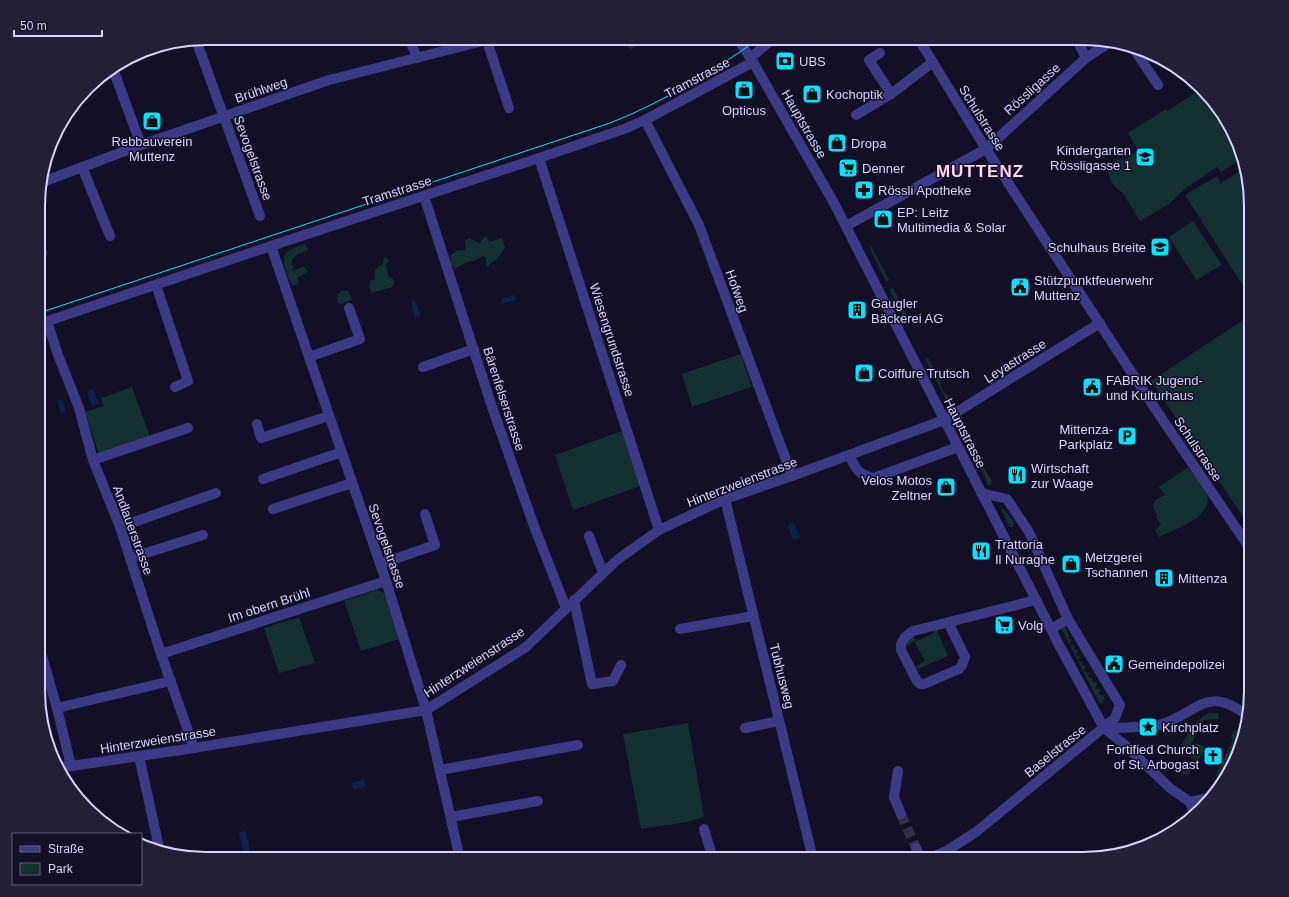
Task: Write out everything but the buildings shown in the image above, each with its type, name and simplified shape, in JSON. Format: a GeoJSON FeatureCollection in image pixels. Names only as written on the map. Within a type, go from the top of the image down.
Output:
{"type":"FeatureCollection","features":[{"type":"Feature","properties":{"kind":"street","name":"Sevogelstrasse"},"geometry":{"type":"LineString","coordinates":[[198,45],[260,216]]}},
{"type":"Feature","properties":{"kind":"street"},"geometry":{"type":"LineString","coordinates":[[412,45],[417,58]]}},
{"type":"Feature","properties":{"kind":"street","name":"Brühlweg"},"geometry":{"type":"LineString","coordinates":[[47,180],[141,145],[329,80],[468,45]]}},
{"type":"Feature","properties":{"kind":"street"},"geometry":{"type":"LineString","coordinates":[[493,45],[509,108]]}},
{"type":"Feature","properties":{"kind":"street","name":"Hauptstrasse"},"geometry":{"type":"LineString","coordinates":[[741,45],[803,148],[846,226],[981,493],[1104,728]]}},
{"type":"Feature","properties":{"kind":"street","name":"Tramstrasse"},"geometry":{"type":"LineString","coordinates":[[45,322],[539,158],[645,120],[751,60],[767,45]]}},
{"type":"Feature","properties":{"kind":"street","name":"Schulstrasse"},"geometry":{"type":"LineString","coordinates":[[922,45],[986,149],[1100,323],[1153,412],[1244,540]]}},
{"type":"Feature","properties":{"kind":"street"},"geometry":{"type":"LineString","coordinates":[[1080,45],[1086,58]]}},
{"type":"Feature","properties":{"kind":"street","name":"Rössligasse"},"geometry":{"type":"LineString","coordinates":[[846,226],[986,149],[1086,58],[1104,46]]}},
{"type":"Feature","properties":{"kind":"street"},"geometry":{"type":"LineString","coordinates":[[880,53],[869,60],[891,94]]}},
{"type":"Feature","properties":{"kind":"street"},"geometry":{"type":"LineString","coordinates":[[1138,55],[1158,85]]}},
{"type":"Feature","properties":{"kind":"street"},"geometry":{"type":"LineString","coordinates":[[856,115],[891,94],[933,62]]}},
{"type":"Feature","properties":{"kind":"street"},"geometry":{"type":"LineString","coordinates":[[115,74],[141,145]]}},
{"type":"Feature","properties":{"kind":"street","name":"Hofweg"},"geometry":{"type":"LineString","coordinates":[[645,120],[699,225],[792,476]]}},
{"type":"Feature","properties":{"kind":"street","name":"Wiesengrundstrasse"},"geometry":{"type":"LineString","coordinates":[[539,158],[660,530]]}},
{"type":"Feature","properties":{"kind":"street"},"geometry":{"type":"LineString","coordinates":[[82,167],[110,236]]}},
{"type":"Feature","properties":{"kind":"street","name":"Bärenfelserstrasse"},"geometry":{"type":"LineString","coordinates":[[424,196],[492,407],[534,526],[566,608]]}},
{"type":"Feature","properties":{"kind":"street","name":"Sevogelstrasse"},"geometry":{"type":"LineString","coordinates":[[271,246],[386,581],[426,710],[458,852]]}},
{"type":"Feature","properties":{"kind":"street"},"geometry":{"type":"LineString","coordinates":[[156,285],[188,382],[175,387]]}},
{"type":"Feature","properties":{"kind":"street"},"geometry":{"type":"LineString","coordinates":[[309,357],[360,339],[349,308]]}},
{"type":"Feature","properties":{"kind":"street","name":"Leyastrasse"},"geometry":{"type":"LineString","coordinates":[[944,420],[1100,323]]}},
{"type":"Feature","properties":{"kind":"street","name":"Andlauerstrasse"},"geometry":{"type":"LineString","coordinates":[[45,328],[78,408],[93,460],[120,527],[161,654],[194,748]]}},
{"type":"Feature","properties":{"kind":"street"},"geometry":{"type":"LineString","coordinates":[[423,367],[474,349]]}},
{"type":"Feature","properties":{"kind":"street"},"geometry":{"type":"LineString","coordinates":[[257,424],[261,438],[330,416]]}},
{"type":"Feature","properties":{"kind":"street","name":"Hinterzweienstrasse"},"geometry":{"type":"LineString","coordinates":[[65,767],[194,748],[426,710],[526,647],[617,560],[660,530],[725,500],[944,420]]}},
{"type":"Feature","properties":{"kind":"street"},"geometry":{"type":"LineString","coordinates":[[93,460],[188,428]]}},
{"type":"Feature","properties":{"kind":"street"},"geometry":{"type":"LineString","coordinates":[[848,455],[862,475],[874,478],[958,447]]}},
{"type":"Feature","properties":{"kind":"street"},"geometry":{"type":"LineString","coordinates":[[264,479],[342,452]]}},
{"type":"Feature","properties":{"kind":"street"},"geometry":{"type":"LineString","coordinates":[[273,509],[352,483]]}},
{"type":"Feature","properties":{"kind":"street"},"geometry":{"type":"LineString","coordinates":[[120,527],[216,493]]}},
{"type":"Feature","properties":{"kind":"street"},"geometry":{"type":"LineString","coordinates":[[981,493],[1007,499],[1029,532],[1068,619],[1120,705],[1115,718],[1104,728]]}},
{"type":"Feature","properties":{"kind":"street","name":"Tubhusweg"},"geometry":{"type":"LineString","coordinates":[[725,500],[811,852]]}},
{"type":"Feature","properties":{"kind":"street"},"geometry":{"type":"LineString","coordinates":[[380,564],[435,545],[425,514]]}},
{"type":"Feature","properties":{"kind":"street"},"geometry":{"type":"LineString","coordinates":[[130,558],[203,535]]}},
{"type":"Feature","properties":{"kind":"street"},"geometry":{"type":"LineString","coordinates":[[589,536],[603,573]]}},
{"type":"Feature","properties":{"kind":"street","name":"Im obern Brühl"},"geometry":{"type":"LineString","coordinates":[[161,654],[386,581]]}},
{"type":"Feature","properties":{"kind":"street"},"geometry":{"type":"LineString","coordinates":[[574,600],[592,684],[614,681],[621,665]]}},
{"type":"Feature","properties":{"kind":"street"},"geometry":{"type":"LineString","coordinates":[[948,622],[965,657],[962,665],[959,669],[924,684],[920,684],[901,650],[901,644],[905,636],[913,630],[1036,600]]}},
{"type":"Feature","properties":{"kind":"street"},"geometry":{"type":"LineString","coordinates":[[680,629],[753,616]]}},
{"type":"Feature","properties":{"kind":"street"},"geometry":{"type":"LineString","coordinates":[[1051,629],[1068,619]]}},
{"type":"Feature","properties":{"kind":"street"},"geometry":{"type":"LineString","coordinates":[[45,667],[71,766]]}},
{"type":"Feature","properties":{"kind":"street"},"geometry":{"type":"LineString","coordinates":[[57,708],[171,681]]}},
{"type":"Feature","properties":{"kind":"street"},"geometry":{"type":"LineString","coordinates":[[1104,728],[1130,728],[1161,725],[1202,703],[1217,701],[1230,705],[1243,713]]}},
{"type":"Feature","properties":{"kind":"street"},"geometry":{"type":"LineString","coordinates":[[746,728],[779,721]]}},
{"type":"Feature","properties":{"kind":"street","name":"Baselstrasse"},"geometry":{"type":"LineString","coordinates":[[944,852],[976,832],[1104,728],[1126,746],[1192,807]]}},
{"type":"Feature","properties":{"kind":"street"},"geometry":{"type":"LineString","coordinates":[[440,770],[578,745]]}},
{"type":"Feature","properties":{"kind":"street"},"geometry":{"type":"LineString","coordinates":[[139,756],[158,844]]}},
{"type":"Feature","properties":{"kind":"street"},"geometry":{"type":"LineString","coordinates":[[898,771],[894,797],[901,814]]}},
{"type":"Feature","properties":{"kind":"street"},"geometry":{"type":"LineString","coordinates":[[451,817],[538,801]]}},
{"type":"Feature","properties":{"kind":"street"},"geometry":{"type":"LineString","coordinates":[[704,829],[711,852]]}},
{"type":"Feature","properties":{"kind":"street"},"geometry":{"type":"LineString","coordinates":[[916,848],[918,852]]}},
{"type":"Feature","properties":{"kind":"green space"},"geometry":{"type":"Polygon","coordinates":[[[628,45],[638,45],[630,50],[628,45]]]}},
{"type":"Feature","properties":{"kind":"green space"},"geometry":{"type":"Polygon","coordinates":[[[1197,92],[1217,117],[1232,145],[1238,162],[1221,172],[1217,167],[1183,190],[1169,204],[1140,221],[1122,192],[1112,182],[1108,170],[1112,166],[1115,167],[1116,159],[1124,160],[1138,151],[1128,133],[1166,109],[1167,111],[1197,92]]]}},
{"type":"Feature","properties":{"kind":"green space"},"geometry":{"type":"Polygon","coordinates":[[[1240,171],[1244,196],[1244,287],[1185,195],[1217,176],[1221,183],[1240,171]]]}},
{"type":"Feature","properties":{"kind":"green space"},"geometry":{"type":"Polygon","coordinates":[[[1193,221],[1222,265],[1196,280],[1169,237],[1193,221]]]}},
{"type":"Feature","properties":{"kind":"green space"},"geometry":{"type":"Polygon","coordinates":[[[487,236],[489,242],[502,238],[505,248],[497,259],[488,266],[486,266],[486,258],[483,256],[467,262],[455,269],[452,266],[450,259],[451,255],[457,251],[466,250],[465,241],[469,238],[480,243],[484,237],[487,236]]]}},
{"type":"Feature","properties":{"kind":"green space"},"geometry":{"type":"Polygon","coordinates":[[[305,244],[308,250],[298,254],[292,260],[291,265],[294,267],[292,271],[303,267],[308,272],[298,277],[299,282],[292,286],[285,269],[285,255],[291,249],[305,244]]]}},
{"type":"Feature","properties":{"kind":"green space"},"geometry":{"type":"Polygon","coordinates":[[[871,246],[889,280],[886,282],[869,247],[871,246]]]}},
{"type":"Feature","properties":{"kind":"green space"},"geometry":{"type":"Polygon","coordinates":[[[386,257],[389,261],[386,266],[389,278],[391,277],[394,280],[394,284],[392,287],[372,293],[369,288],[371,280],[375,279],[374,272],[383,264],[384,258],[386,257]]]}},
{"type":"Feature","properties":{"kind":"green space"},"geometry":{"type":"Polygon","coordinates":[[[893,288],[910,322],[907,324],[889,289],[893,288]]]}},
{"type":"Feature","properties":{"kind":"green space"},"geometry":{"type":"Polygon","coordinates":[[[347,290],[352,300],[341,304],[338,303],[338,294],[347,290]]]}},
{"type":"Feature","properties":{"kind":"green space"},"geometry":{"type":"Polygon","coordinates":[[[1244,320],[1244,518],[1151,381],[1244,320]]]}},
{"type":"Feature","properties":{"kind":"green space"},"geometry":{"type":"Polygon","coordinates":[[[741,354],[752,387],[692,407],[682,374],[741,354]]]}},
{"type":"Feature","properties":{"kind":"green space"},"geometry":{"type":"Polygon","coordinates":[[[928,358],[938,375],[942,390],[954,403],[955,409],[952,411],[925,359],[928,358]]]}},
{"type":"Feature","properties":{"kind":"green space"},"geometry":{"type":"Polygon","coordinates":[[[132,387],[150,437],[99,454],[85,412],[104,406],[101,398],[132,387]]]}},
{"type":"Feature","properties":{"kind":"green space"},"geometry":{"type":"Polygon","coordinates":[[[622,431],[640,486],[573,510],[555,455],[622,431]]]}},
{"type":"Feature","properties":{"kind":"green space"},"geometry":{"type":"Polygon","coordinates":[[[966,434],[980,461],[978,463],[964,436],[966,434]]]}},
{"type":"Feature","properties":{"kind":"green space"},"geometry":{"type":"Polygon","coordinates":[[[981,463],[992,481],[991,485],[988,485],[979,464],[981,463]]]}},
{"type":"Feature","properties":{"kind":"green space"},"geometry":{"type":"Polygon","coordinates":[[[1188,467],[1204,488],[1208,503],[1199,516],[1183,526],[1159,537],[1155,530],[1161,525],[1156,517],[1157,516],[1153,507],[1155,500],[1165,495],[1159,487],[1188,467]]]}},
{"type":"Feature","properties":{"kind":"green space"},"geometry":{"type":"Polygon","coordinates":[[[1003,508],[1014,522],[1013,527],[1010,527],[1001,510],[1003,508]]]}},
{"type":"Feature","properties":{"kind":"green space"},"geometry":{"type":"Polygon","coordinates":[[[376,590],[386,595],[400,639],[361,651],[344,601],[376,590]]]}},
{"type":"Feature","properties":{"kind":"green space"},"geometry":{"type":"Polygon","coordinates":[[[299,617],[315,663],[279,673],[264,628],[299,617]]]}},
{"type":"Feature","properties":{"kind":"green space"},"geometry":{"type":"Polygon","coordinates":[[[1064,627],[1066,628],[1069,636],[1068,638],[1071,640],[1070,644],[1075,646],[1074,649],[1078,650],[1076,655],[1080,656],[1078,660],[1083,662],[1082,665],[1086,666],[1084,671],[1089,673],[1088,677],[1092,678],[1092,681],[1097,683],[1095,688],[1100,690],[1099,694],[1104,696],[1103,702],[1100,704],[1062,630],[1064,627]]]}},
{"type":"Feature","properties":{"kind":"green space"},"geometry":{"type":"Polygon","coordinates":[[[929,628],[936,628],[948,656],[918,669],[916,666],[925,661],[914,641],[908,646],[907,642],[911,636],[917,641],[934,633],[929,628]]]}},
{"type":"Feature","properties":{"kind":"green space"},"geometry":{"type":"Polygon","coordinates":[[[1208,713],[1218,713],[1219,719],[1204,720],[1187,751],[1179,749],[1195,725],[1208,713]]]}},
{"type":"Feature","properties":{"kind":"green space"},"geometry":{"type":"Polygon","coordinates":[[[688,723],[704,817],[687,822],[641,829],[623,734],[688,723]]]}},
{"type":"Feature","properties":{"kind":"green space"},"geometry":{"type":"Polygon","coordinates":[[[1234,729],[1239,732],[1227,762],[1220,775],[1215,777],[1233,740],[1231,737],[1234,729]]]}},
{"type":"Feature","properties":{"kind":"green space"},"geometry":{"type":"Polygon","coordinates":[[[1196,743],[1205,747],[1198,762],[1189,755],[1196,743]]]}},
{"type":"Feature","properties":{"kind":"green space"},"geometry":{"type":"Polygon","coordinates":[[[1186,760],[1191,765],[1189,776],[1180,772],[1179,765],[1183,766],[1186,760]]]}},
{"type":"Feature","properties":{"kind":"water"},"geometry":{"type":"Polygon","coordinates":[[[514,295],[516,300],[502,304],[501,299],[514,295]]]}},
{"type":"Feature","properties":{"kind":"water"},"geometry":{"type":"Polygon","coordinates":[[[414,300],[421,315],[415,317],[411,303],[414,300]]]}},
{"type":"Feature","properties":{"kind":"water"},"geometry":{"type":"Polygon","coordinates":[[[93,389],[99,404],[92,406],[87,391],[93,389]]]}},
{"type":"Feature","properties":{"kind":"water"},"geometry":{"type":"Polygon","coordinates":[[[62,399],[66,411],[61,413],[57,401],[62,399]]]}},
{"type":"Feature","properties":{"kind":"water"},"geometry":{"type":"Polygon","coordinates":[[[790,523],[795,525],[800,537],[793,540],[788,527],[790,523]]]}},
{"type":"Feature","properties":{"kind":"water"},"geometry":{"type":"Polygon","coordinates":[[[364,780],[366,785],[365,787],[353,789],[352,783],[364,780]]]}},
{"type":"Feature","properties":{"kind":"water"},"geometry":{"type":"Polygon","coordinates":[[[246,831],[250,851],[243,852],[239,832],[246,831]]]}},
{"type":"Feature","properties":{"kind":"tunnel"},"geometry":{"type":"LineString","coordinates":[[901,814],[916,848]]}},
{"type":"Feature","properties":{"kind":"tram line"},"geometry":{"type":"LineString","coordinates":[[45,311],[610,123],[669,96],[750,45]]}},
{"type":"Feature","properties":{"kind":"place","name":"UBS"},"geometry":{"type":"Point","coordinates":[785,61]}},
{"type":"Feature","properties":{"kind":"place","name":"Opticus"},"geometry":{"type":"Point","coordinates":[744,90]}},
{"type":"Feature","properties":{"kind":"place","name":"Kochoptik"},"geometry":{"type":"Point","coordinates":[812,94]}},
{"type":"Feature","properties":{"kind":"place","name":"Rebbauverein Muttenz"},"geometry":{"type":"Point","coordinates":[152,121]}},
{"type":"Feature","properties":{"kind":"place","name":"Dropa"},"geometry":{"type":"Point","coordinates":[837,143]}},
{"type":"Feature","properties":{"kind":"place","name":"Kindergarten Rössligasse 1"},"geometry":{"type":"Point","coordinates":[1145,157]}},
{"type":"Feature","properties":{"kind":"place","name":"Denner"},"geometry":{"type":"Point","coordinates":[848,168]}},
{"type":"Feature","properties":{"kind":"place","name":"Rössli Apotheke"},"geometry":{"type":"Point","coordinates":[864,190]}},
{"type":"Feature","properties":{"kind":"place","name":"EP: Leitz Multimedia & Solar"},"geometry":{"type":"Point","coordinates":[883,219]}},
{"type":"Feature","properties":{"kind":"place","name":"Schulhaus Breite"},"geometry":{"type":"Point","coordinates":[1160,247]}},
{"type":"Feature","properties":{"kind":"place","name":"Stützpunktfeuerwehr Muttenz"},"geometry":{"type":"Point","coordinates":[1020,287]}},
{"type":"Feature","properties":{"kind":"place","name":"Gaugler Bäckerei AG"},"geometry":{"type":"Point","coordinates":[857,310]}},
{"type":"Feature","properties":{"kind":"place","name":"Coiffure Trutsch"},"geometry":{"type":"Point","coordinates":[864,373]}},
{"type":"Feature","properties":{"kind":"place","name":"FABRIK Jugend- und Kulturhaus"},"geometry":{"type":"Point","coordinates":[1092,387]}},
{"type":"Feature","properties":{"kind":"place","name":"Mittenza- Parkplatz"},"geometry":{"type":"Point","coordinates":[1127,436]}},
{"type":"Feature","properties":{"kind":"place","name":"Wirtschaft zur Waage"},"geometry":{"type":"Point","coordinates":[1017,475]}},
{"type":"Feature","properties":{"kind":"place","name":"Velos Motos Zeltner"},"geometry":{"type":"Point","coordinates":[946,487]}},
{"type":"Feature","properties":{"kind":"place","name":"Trattoria Il Nuraghe"},"geometry":{"type":"Point","coordinates":[981,551]}},
{"type":"Feature","properties":{"kind":"place","name":"Metzgerei Tschannen"},"geometry":{"type":"Point","coordinates":[1071,564]}},
{"type":"Feature","properties":{"kind":"place","name":"Mittenza"},"geometry":{"type":"Point","coordinates":[1164,578]}},
{"type":"Feature","properties":{"kind":"place","name":"Volg"},"geometry":{"type":"Point","coordinates":[1004,625]}},
{"type":"Feature","properties":{"kind":"place","name":"Gemeindepolizei"},"geometry":{"type":"Point","coordinates":[1114,664]}},
{"type":"Feature","properties":{"kind":"place","name":"Kirchplatz"},"geometry":{"type":"Point","coordinates":[1148,727]}},
{"type":"Feature","properties":{"kind":"place","name":"Fortified Church of St. Arbogast"},"geometry":{"type":"Point","coordinates":[1213,756]}},
{"type":"Feature","properties":{"kind":"district","name":"MUTTENZ"},"geometry":{"type":"Point","coordinates":[980,171]}}]}
